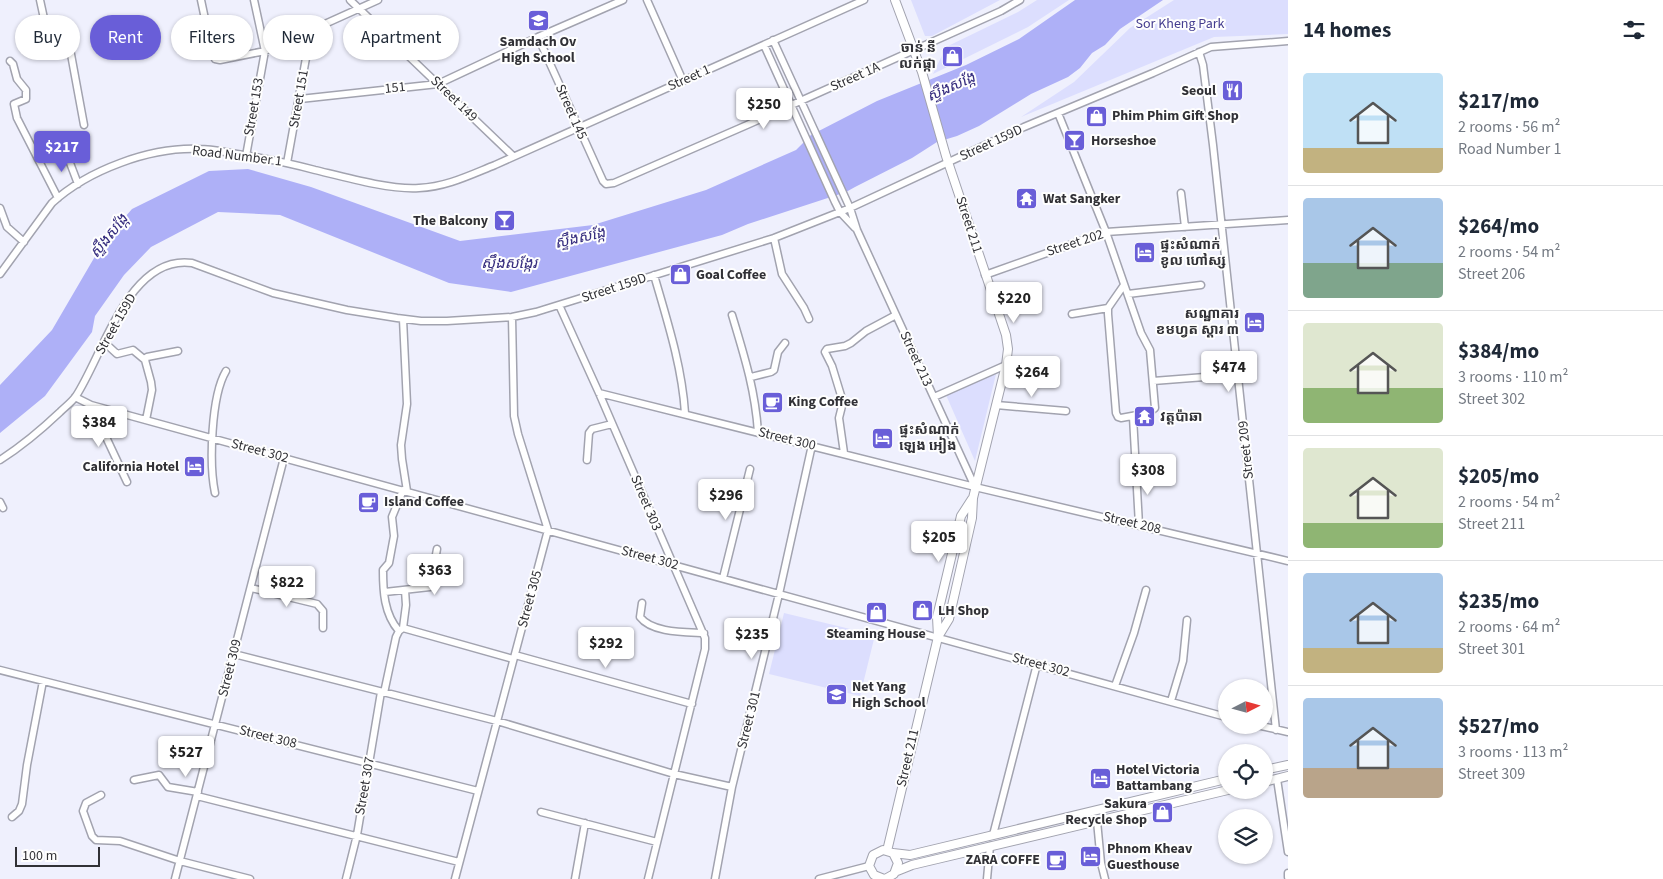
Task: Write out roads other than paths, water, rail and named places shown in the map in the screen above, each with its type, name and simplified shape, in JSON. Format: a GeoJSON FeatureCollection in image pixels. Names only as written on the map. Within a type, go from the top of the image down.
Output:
{"type":"FeatureCollection","features":[{"type":"Feature","properties":{"kind":"main road","name":"Street 211"},"geometry":{"type":"LineString","coordinates":[[890,852],[938,637],[949,619],[972,518],[975,487],[1006,365],[1008,349],[1006,335],[948,159],[922,72],[895,0]]}},
{"type":"Feature","properties":{"kind":"main road"},"geometry":{"type":"LineString","coordinates":[[1273,768],[1288,764]]}},
{"type":"Feature","properties":{"kind":"main road"},"geometry":{"type":"LineString","coordinates":[[1273,779],[1288,776]]}},
{"type":"Feature","properties":{"kind":"main road"},"geometry":{"type":"LineString","coordinates":[[1218,781],[910,855],[890,852],[876,853],[871,859],[871,873],[886,879],[897,871],[912,865],[1218,792]]}},
{"type":"Feature","properties":{"kind":"main road"},"geometry":{"type":"LineString","coordinates":[[890,852],[898,863],[897,871]]}},
{"type":"Feature","properties":{"kind":"street"},"geometry":{"type":"LineString","coordinates":[[40,0],[48,36],[51,38],[66,35],[68,38],[84,125]]}},
{"type":"Feature","properties":{"kind":"street"},"geometry":{"type":"LineString","coordinates":[[201,0],[215,59],[220,60],[263,51]]}},
{"type":"Feature","properties":{"kind":"street","name":"Street 153"},"geometry":{"type":"LineString","coordinates":[[254,0],[263,42]]}},
{"type":"Feature","properties":{"kind":"street","name":"Street 149"},"geometry":{"type":"LineString","coordinates":[[350,0],[513,156]]}},
{"type":"Feature","properties":{"kind":"street"},"geometry":{"type":"LineString","coordinates":[[333,21],[378,0]]}},
{"type":"Feature","properties":{"kind":"street","name":"151"},"geometry":{"type":"LineString","coordinates":[[300,99],[438,84],[622,0]]}},
{"type":"Feature","properties":{"kind":"street"},"geometry":{"type":"LineString","coordinates":[[647,0],[683,81]]}},
{"type":"Feature","properties":{"kind":"street","name":"Street 1"},"geometry":{"type":"LineString","coordinates":[[513,156],[864,0]]}},
{"type":"Feature","properties":{"kind":"street","name":"Street 1A"},"geometry":{"type":"LineString","coordinates":[[606,184],[614,183],[792,106],[1001,11],[1020,0]]}},
{"type":"Feature","properties":{"kind":"street","name":"Street 145"},"geometry":{"type":"LineString","coordinates":[[538,37],[577,128],[606,184]]}},
{"type":"Feature","properties":{"kind":"street"},"geometry":{"type":"LineString","coordinates":[[774,40],[802,101]]}},
{"type":"Feature","properties":{"kind":"street","name":"Street 159D"},"geometry":{"type":"LineString","coordinates":[[0,460],[37,433],[75,397],[128,299],[148,276],[161,268],[183,261],[192,262],[272,293],[347,310],[404,319],[447,322],[512,317],[536,312],[774,238],[850,208],[948,159],[1210,47],[1288,41]]}},
{"type":"Feature","properties":{"kind":"street","name":"Street 213"},"geometry":{"type":"LineString","coordinates":[[764,45],[840,212],[857,230]]}},
{"type":"Feature","properties":{"kind":"street","name":"Street 209"},"geometry":{"type":"LineString","coordinates":[[1199,52],[1203,64],[1276,730]]}},
{"type":"Feature","properties":{"kind":"street","name":"Street 153"},"geometry":{"type":"LineString","coordinates":[[246,156],[263,60]]}},
{"type":"Feature","properties":{"kind":"street","name":"Street 151"},"geometry":{"type":"LineString","coordinates":[[287,163],[306,60]]}},
{"type":"Feature","properties":{"kind":"street"},"geometry":{"type":"LineString","coordinates":[[10,61],[13,64],[17,79],[26,90],[27,96],[26,99],[14,104],[17,118],[58,198]]}},
{"type":"Feature","properties":{"kind":"street","name":"Street 213"},"geometry":{"type":"LineString","coordinates":[[802,101],[850,208],[857,230],[975,487]]}},
{"type":"Feature","properties":{"kind":"street"},"geometry":{"type":"LineString","coordinates":[[1058,113],[1106,232],[1128,294],[1140,333],[1150,350],[1155,408],[1148,413],[1121,418],[1116,413],[1108,308],[1124,285]]}},
{"type":"Feature","properties":{"kind":"street","name":"Road Number 1"},"geometry":{"type":"LineString","coordinates":[[0,274],[52,203],[58,198],[97,173],[119,164],[160,153],[198,149],[287,163],[352,178],[416,189],[436,187],[452,182],[513,156]]}},
{"type":"Feature","properties":{"kind":"street"},"geometry":{"type":"LineString","coordinates":[[66,155],[78,184]]}},
{"type":"Feature","properties":{"kind":"street"},"geometry":{"type":"LineString","coordinates":[[1181,193],[1185,227]]}},
{"type":"Feature","properties":{"kind":"street"},"geometry":{"type":"LineString","coordinates":[[0,208],[7,226],[24,242]]}},
{"type":"Feature","properties":{"kind":"street","name":"Street 202"},"geometry":{"type":"LineString","coordinates":[[985,274],[1106,232],[1288,220]]}},
{"type":"Feature","properties":{"kind":"street"},"geometry":{"type":"LineString","coordinates":[[774,238],[782,274],[809,319]]}},
{"type":"Feature","properties":{"kind":"street"},"geometry":{"type":"LineString","coordinates":[[654,274],[675,352],[684,397],[685,413]]}},
{"type":"Feature","properties":{"kind":"street"},"geometry":{"type":"LineString","coordinates":[[1128,294],[1201,284]]}},
{"type":"Feature","properties":{"kind":"street","name":"Street 303"},"geometry":{"type":"LineString","coordinates":[[559,305],[704,633],[705,649],[648,879]]}},
{"type":"Feature","properties":{"kind":"street"},"geometry":{"type":"LineString","coordinates":[[1072,314],[1108,308]]}},
{"type":"Feature","properties":{"kind":"street"},"geometry":{"type":"LineString","coordinates":[[732,314],[751,377],[756,404],[758,432]]}},
{"type":"Feature","properties":{"kind":"street"},"geometry":{"type":"LineString","coordinates":[[844,453],[839,418],[843,402],[832,366],[825,352],[827,349],[851,343],[866,331],[896,315]]}},
{"type":"Feature","properties":{"kind":"street"},"geometry":{"type":"LineString","coordinates":[[512,317],[514,416],[548,530]]}},
{"type":"Feature","properties":{"kind":"street"},"geometry":{"type":"LineString","coordinates":[[404,319],[407,404],[402,452],[405,490],[392,517],[394,536],[389,563],[383,570],[388,614],[392,623],[401,630],[413,630],[692,704]]}},
{"type":"Feature","properties":{"kind":"street"},"geometry":{"type":"LineString","coordinates":[[104,342],[117,354],[133,350],[145,360],[152,382],[146,420]]}},
{"type":"Feature","properties":{"kind":"street"},"geometry":{"type":"LineString","coordinates":[[751,377],[774,370],[778,352],[785,343]]}},
{"type":"Feature","properties":{"kind":"street"},"geometry":{"type":"LineString","coordinates":[[145,360],[147,357],[178,350]]}},
{"type":"Feature","properties":{"kind":"street"},"geometry":{"type":"LineString","coordinates":[[934,397],[1006,365]]}},
{"type":"Feature","properties":{"kind":"street"},"geometry":{"type":"LineString","coordinates":[[214,493],[212,438],[218,390],[226,371]]}},
{"type":"Feature","properties":{"kind":"street"},"geometry":{"type":"LineString","coordinates":[[1153,381],[1205,377]]}},
{"type":"Feature","properties":{"kind":"street","name":"Street 300"},"geometry":{"type":"LineString","coordinates":[[599,393],[975,487]]}},
{"type":"Feature","properties":{"kind":"street","name":"Street 302"},"geometry":{"type":"LineString","coordinates":[[75,397],[91,405],[1218,714]]}},
{"type":"Feature","properties":{"kind":"street"},"geometry":{"type":"LineString","coordinates":[[91,405],[127,482]]}},
{"type":"Feature","properties":{"kind":"street"},"geometry":{"type":"LineString","coordinates":[[996,405],[1066,412]]}},
{"type":"Feature","properties":{"kind":"street"},"geometry":{"type":"LineString","coordinates":[[1133,416],[1139,525]]}},
{"type":"Feature","properties":{"kind":"street"},"geometry":{"type":"LineString","coordinates":[[587,460],[589,433],[592,429],[612,424]]}},
{"type":"Feature","properties":{"kind":"street","name":"Street 301"},"geometry":{"type":"LineString","coordinates":[[715,879],[732,787],[779,594],[812,445]]}},
{"type":"Feature","properties":{"kind":"street","name":"Street 309"},"geometry":{"type":"LineString","coordinates":[[176,879],[284,458]]}},
{"type":"Feature","properties":{"kind":"street"},"geometry":{"type":"LineString","coordinates":[[722,578],[750,469]]}},
{"type":"Feature","properties":{"kind":"street","name":"Street 208"},"geometry":{"type":"LineString","coordinates":[[975,487],[1288,561]]}},
{"type":"Feature","properties":{"kind":"street","name":"Street 305"},"geometry":{"type":"LineString","coordinates":[[455,879],[548,530]]}},
{"type":"Feature","properties":{"kind":"street"},"geometry":{"type":"LineString","coordinates":[[385,592],[430,587],[437,549]]}},
{"type":"Feature","properties":{"kind":"street"},"geometry":{"type":"LineString","coordinates":[[251,588],[317,604],[323,611],[323,628]]}},
{"type":"Feature","properties":{"kind":"street","name":"Street 307"},"geometry":{"type":"LineString","coordinates":[[346,879],[357,835],[383,692],[396,637],[401,630],[406,605],[405,590]]}},
{"type":"Feature","properties":{"kind":"street"},"geometry":{"type":"LineString","coordinates":[[1115,686],[1134,633],[1146,590]]}},
{"type":"Feature","properties":{"kind":"street"},"geometry":{"type":"LineString","coordinates":[[642,603],[640,617],[644,622],[671,632],[704,633]]}},
{"type":"Feature","properties":{"kind":"street"},"geometry":{"type":"LineString","coordinates":[[1171,701],[1183,660],[1187,620]]}},
{"type":"Feature","properties":{"kind":"street"},"geometry":{"type":"LineString","coordinates":[[234,654],[497,722],[674,774],[732,787]]}},
{"type":"Feature","properties":{"kind":"street"},"geometry":{"type":"LineString","coordinates":[[993,835],[1037,664]]}},
{"type":"Feature","properties":{"kind":"street","name":"Street 308"},"geometry":{"type":"LineString","coordinates":[[0,670],[478,792]]}},
{"type":"Feature","properties":{"kind":"street"},"geometry":{"type":"LineString","coordinates":[[12,817],[19,811],[22,804],[27,765],[43,681]]}},
{"type":"Feature","properties":{"kind":"street"},"geometry":{"type":"LineString","coordinates":[[1273,729],[1288,732]]}},
{"type":"Feature","properties":{"kind":"street"},"geometry":{"type":"LineString","coordinates":[[169,761],[208,754]]}},
{"type":"Feature","properties":{"kind":"street"},"geometry":{"type":"LineString","coordinates":[[134,780],[159,775],[168,787],[459,862]]}},
{"type":"Feature","properties":{"kind":"street"},"geometry":{"type":"LineString","coordinates":[[1277,778],[1288,852]]}},
{"type":"Feature","properties":{"kind":"street"},"geometry":{"type":"LineString","coordinates":[[101,795],[86,803],[83,811],[92,836],[96,840],[120,841],[180,861],[250,879]]}},
{"type":"Feature","properties":{"kind":"street"},"geometry":{"type":"LineString","coordinates":[[541,812],[657,842]]}},
{"type":"Feature","properties":{"kind":"street"},"geometry":{"type":"LineString","coordinates":[[1096,821],[1105,879]]}},
{"type":"Feature","properties":{"kind":"street"},"geometry":{"type":"LineString","coordinates":[[575,879],[585,824]]}},
{"type":"Feature","properties":{"kind":"street"},"geometry":{"type":"LineString","coordinates":[[987,879],[990,846]]}},
{"type":"Feature","properties":{"kind":"street"},"geometry":{"type":"LineString","coordinates":[[818,879],[871,873]]}},
{"type":"Feature","properties":{"kind":"water"},"geometry":{"type":"Polygon","coordinates":[[[1075,0],[1163,0],[1120,29],[1105,45],[1092,53],[1080,68],[1068,77],[1031,94],[979,126],[957,136],[937,142],[912,158],[846,192],[845,198],[840,194],[748,224],[722,235],[511,292],[449,283],[280,215],[218,212],[151,247],[124,275],[95,316],[92,332],[45,396],[0,433],[0,385],[52,330],[104,241],[132,209],[209,171],[248,169],[311,187],[460,241],[593,225],[706,190],[796,150],[811,135],[877,101],[966,65],[1019,39],[1075,0]]]}},
{"type":"Feature","properties":{"kind":"place","name":"Samdach Ov High School"},"geometry":{"type":"Point","coordinates":[538,20]}},
{"type":"Feature","properties":{"kind":"place","name":"ចាន់ នី លក់ផ្កា"},"geometry":{"type":"Point","coordinates":[952,56]}},
{"type":"Feature","properties":{"kind":"place","name":"Seoul"},"geometry":{"type":"Point","coordinates":[1232,91]}},
{"type":"Feature","properties":{"kind":"place","name":"Phim Phim Gift Shop"},"geometry":{"type":"Point","coordinates":[1096,116]}},
{"type":"Feature","properties":{"kind":"place","name":"Horseshoe"},"geometry":{"type":"Point","coordinates":[1075,141]}},
{"type":"Feature","properties":{"kind":"place","name":"Wat Sangker"},"geometry":{"type":"Point","coordinates":[1027,199]}},
{"type":"Feature","properties":{"kind":"place","name":"The Balcony"},"geometry":{"type":"Point","coordinates":[504,221]}},
{"type":"Feature","properties":{"kind":"place","name":"ផ្ទះសំណាក់ ខូល ហៅស្ស"},"geometry":{"type":"Point","coordinates":[1144,253]}},
{"type":"Feature","properties":{"kind":"place","name":"Goal Coffee"},"geometry":{"type":"Point","coordinates":[680,275]}},
{"type":"Feature","properties":{"kind":"place","name":"សណ្ឋាគារ ខមហ្វត ស្តារ ៣"},"geometry":{"type":"Point","coordinates":[1255,322]}},
{"type":"Feature","properties":{"kind":"place","name":"King Coffee"},"geometry":{"type":"Point","coordinates":[772,402]}},
{"type":"Feature","properties":{"kind":"place","name":"វត្តប៉ាឆា"},"geometry":{"type":"Point","coordinates":[1144,417]}},
{"type":"Feature","properties":{"kind":"place","name":"ផ្ទះសំណាក់ ឡេង អៀង"},"geometry":{"type":"Point","coordinates":[883,438]}},
{"type":"Feature","properties":{"kind":"place","name":"California Hotel"},"geometry":{"type":"Point","coordinates":[195,467]}},
{"type":"Feature","properties":{"kind":"place","name":"Island Coffee"},"geometry":{"type":"Point","coordinates":[368,502]}},
{"type":"Feature","properties":{"kind":"place","name":"LH Shop"},"geometry":{"type":"Point","coordinates":[922,611]}},
{"type":"Feature","properties":{"kind":"place","name":"Steaming House"},"geometry":{"type":"Point","coordinates":[876,612]}},
{"type":"Feature","properties":{"kind":"place","name":"Net Yang High School"},"geometry":{"type":"Point","coordinates":[836,695]}},
{"type":"Feature","properties":{"kind":"place","name":"Hotel Victoria Battambang"},"geometry":{"type":"Point","coordinates":[1100,778]}},
{"type":"Feature","properties":{"kind":"place","name":"Sakura Recycle Shop"},"geometry":{"type":"Point","coordinates":[1163,812]}},
{"type":"Feature","properties":{"kind":"place","name":"Phnom Kheav Guesthouse"},"geometry":{"type":"Point","coordinates":[1091,857]}},
{"type":"Feature","properties":{"kind":"place","name":"ZARA COFFE"},"geometry":{"type":"Point","coordinates":[1056,860]}},
{"type":"Feature","properties":{"kind":"park label","name":"Sor Kheng Park"},"geometry":{"type":"Point","coordinates":[1180,24]}},
{"type":"Feature","properties":{"kind":"water label","name":"ស្ទឹងសង្កែ"},"geometry":{"type":"Point","coordinates":[951,87]}},
{"type":"Feature","properties":{"kind":"water label","name":"ស្ទឹងសង្កែ"},"geometry":{"type":"Point","coordinates":[109,236]}},
{"type":"Feature","properties":{"kind":"water label","name":"ស្ទឹងសង្កែ"},"geometry":{"type":"Point","coordinates":[580,238]}},
{"type":"Feature","properties":{"kind":"water label","name":"ស្ទឹងសង្កែរ"},"geometry":{"type":"Point","coordinates":[509,263]}}]}
